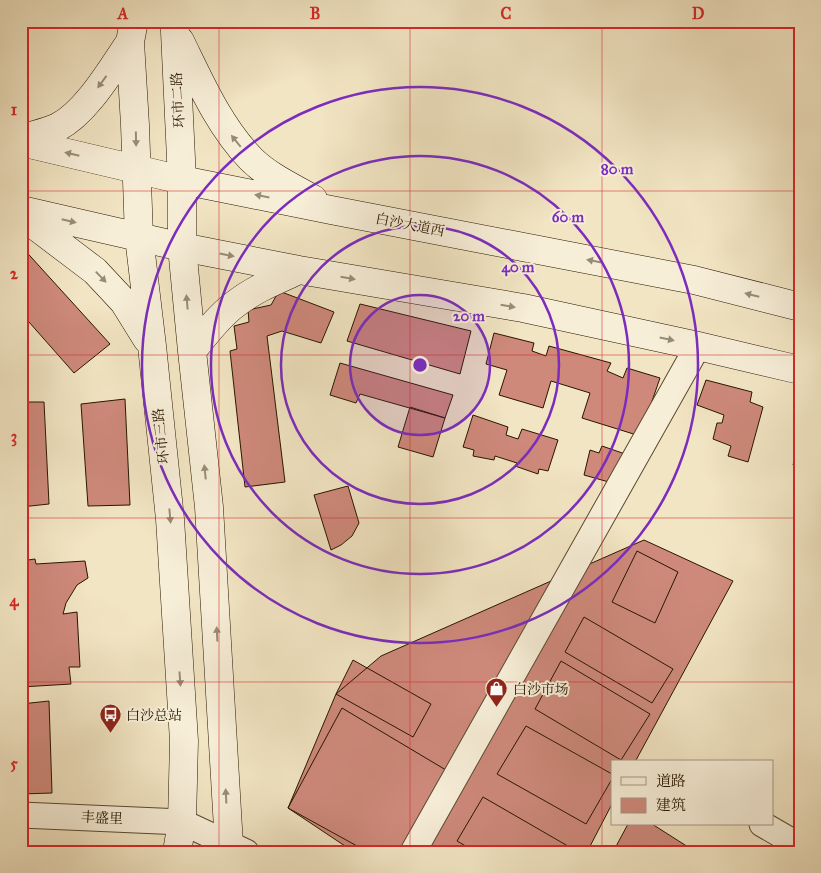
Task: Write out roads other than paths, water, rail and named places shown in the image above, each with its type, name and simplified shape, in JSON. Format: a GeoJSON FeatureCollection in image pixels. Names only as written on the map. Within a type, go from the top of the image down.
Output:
{"type":"FeatureCollection","features":[{"type":"Feature","properties":{"kind":"main road","name":"环市二路"},"geometry":{"type":"LineString","coordinates":[[174,26],[182,180]]}},
{"type":"Feature","properties":{"kind":"main road"},"geometry":{"type":"LineString","coordinates":[[174,26],[214,108],[232,136],[252,160],[270,174],[331,210]]}},
{"type":"Feature","properties":{"kind":"main road"},"geometry":{"type":"LineString","coordinates":[[21,141],[58,126],[80,111],[102,83],[132,32]]}},
{"type":"Feature","properties":{"kind":"main road","name":"环市三路"},"geometry":{"type":"LineString","coordinates":[[132,32],[139,237],[171,538],[184,741],[182,822],[177,852]]}},
{"type":"Feature","properties":{"kind":"main road","name":"白沙大道西"},"geometry":{"type":"LineString","coordinates":[[21,141],[182,180],[694,280],[800,307]]}},
{"type":"Feature","properties":{"kind":"main road"},"geometry":{"type":"LineString","coordinates":[[182,180],[182,246],[209,506],[234,849]]}},
{"type":"Feature","properties":{"kind":"main road"},"geometry":{"type":"LineString","coordinates":[[21,210],[139,237],[300,270],[523,308],[800,370]]}},
{"type":"Feature","properties":{"kind":"main road"},"geometry":{"type":"LineString","coordinates":[[21,215],[95,271],[124,302],[152,346]]}},
{"type":"Feature","properties":{"kind":"main road"},"geometry":{"type":"LineString","coordinates":[[192,351],[233,306],[257,289],[300,270]]}},
{"type":"Feature","properties":{"kind":"street"},"geometry":{"type":"LineString","coordinates":[[413,852],[698,346]]}},
{"type":"Feature","properties":{"kind":"street","name":"丰盛里"},"geometry":{"type":"LineString","coordinates":[[21,816],[182,822]]}},
{"type":"Feature","properties":{"kind":"street"},"geometry":{"type":"LineString","coordinates":[[182,822],[234,849]]}},
{"type":"Feature","properties":{"kind":"street"},"geometry":{"type":"LineString","coordinates":[[765,826],[800,846]]}},
{"type":"Feature","properties":{"kind":"place","name":"白沙市场"},"geometry":{"type":"Point","coordinates":[497,708]}},
{"type":"Feature","properties":{"kind":"place","name":"白沙总站"},"geometry":{"type":"Point","coordinates":[110,734]}}]}
